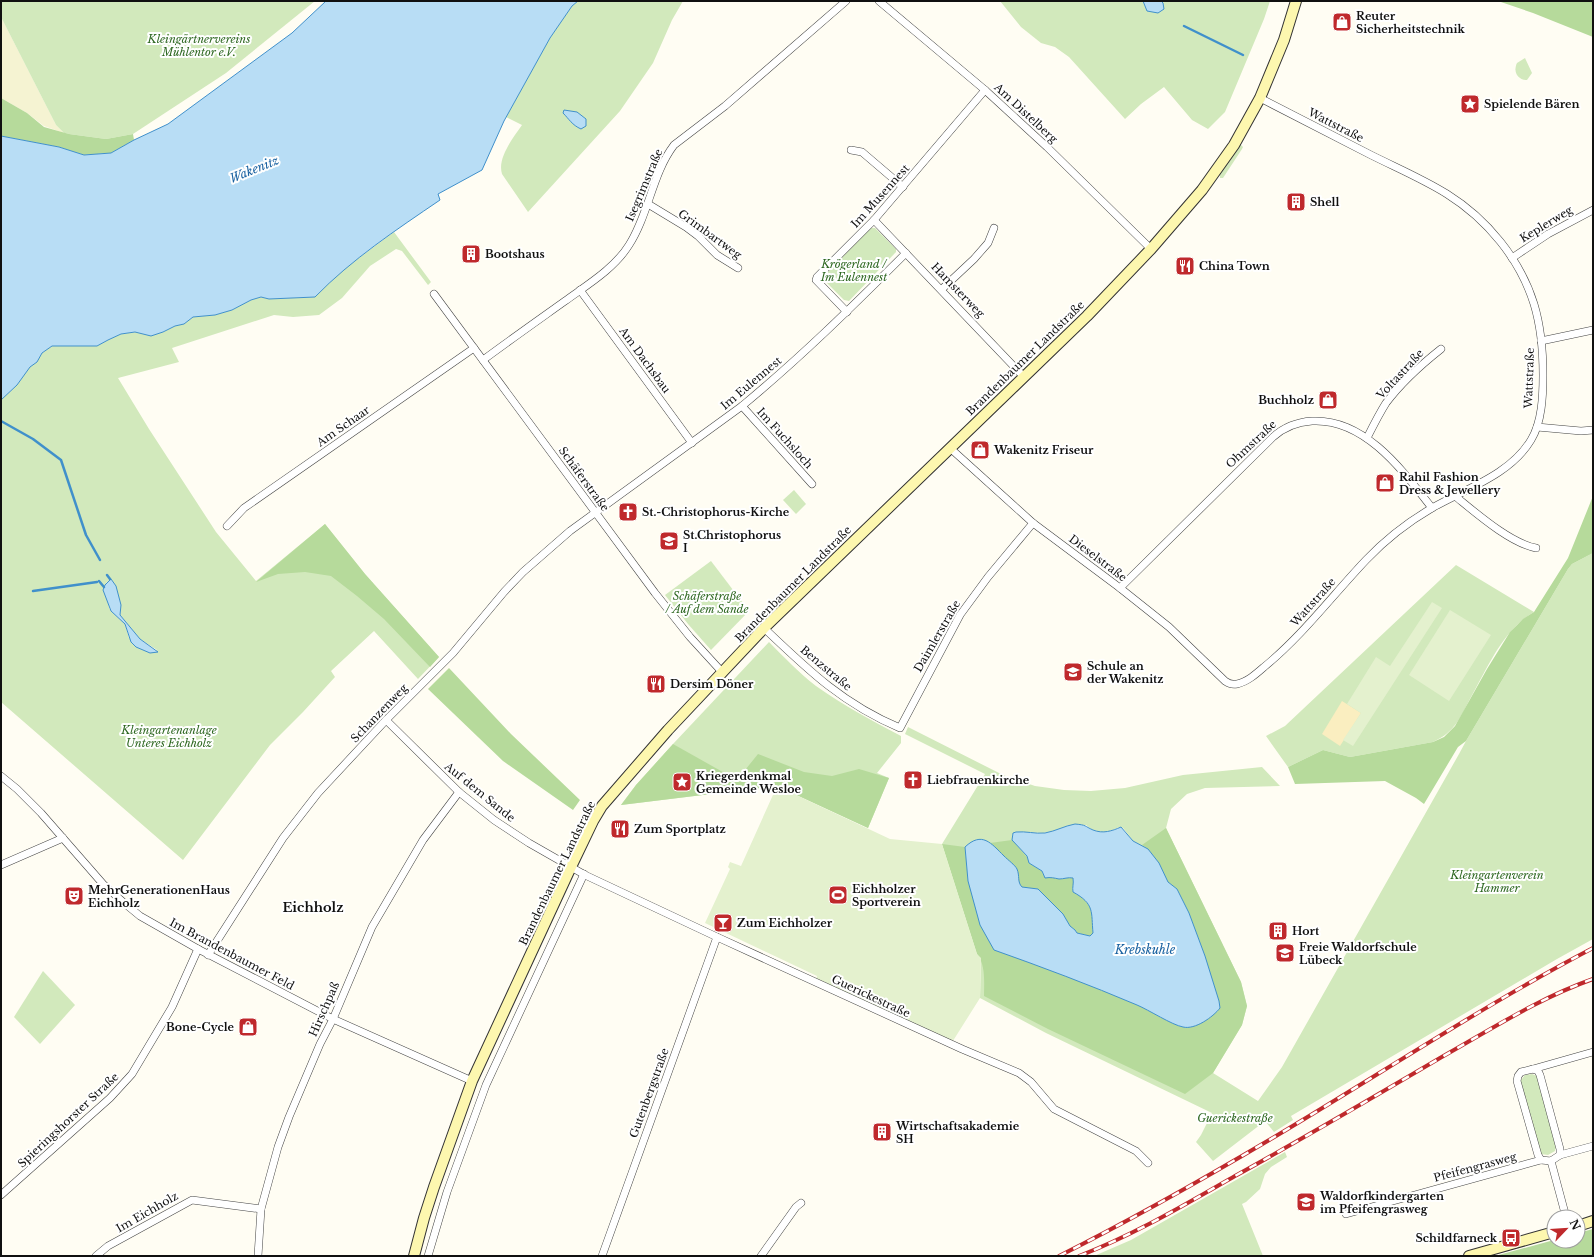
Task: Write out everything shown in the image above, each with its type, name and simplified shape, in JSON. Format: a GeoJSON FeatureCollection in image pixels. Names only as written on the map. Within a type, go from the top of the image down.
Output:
{"type":"FeatureCollection","features":[{"type":"Feature","properties":{"kind":"main road","name":"Brandenbaumer Landstraße"},"geometry":{"type":"LineString","coordinates":[[414,1256],[434,1187],[472,1082],[596,815],[608,799],[722,672],[764,628],[1115,288],[1208,184],[1234,146],[1260,98],[1284,40],[1296,1]]}},
{"type":"Feature","properties":{"kind":"main road"},"geometry":{"type":"LineString","coordinates":[[1469,1256],[1546,1234]]}},
{"type":"Feature","properties":{"kind":"street","name":"Isegrimstraße"},"geometry":{"type":"LineString","coordinates":[[483,360],[609,268],[628,246],[642,221],[661,167],[674,145],[725,106],[846,1]]}},
{"type":"Feature","properties":{"kind":"street","name":"Am Distelberg"},"geometry":{"type":"LineString","coordinates":[[879,1],[985,90],[1047,147],[1151,249]]}},
{"type":"Feature","properties":{"kind":"street","name":"Im Musennest"},"geometry":{"type":"LineString","coordinates":[[847,312],[816,280],[817,277],[874,220],[985,90]]}},
{"type":"Feature","properties":{"kind":"street","name":"Wattstraße"},"geometry":{"type":"LineString","coordinates":[[1234,684],[1245,681],[1271,661],[1301,633],[1377,549],[1403,528],[1432,508],[1505,467],[1519,454],[1530,441],[1537,427],[1543,386],[1542,341],[1528,287],[1512,258],[1500,242],[1477,217],[1446,194],[1260,98]]}},
{"type":"Feature","properties":{"kind":"street"},"geometry":{"type":"LineString","coordinates":[[851,150],[862,152],[903,187]]}},
{"type":"Feature","properties":{"kind":"street","name":"Grimbartweg"},"geometry":{"type":"LineString","coordinates":[[648,204],[686,227],[698,236],[717,255],[738,268]]}},
{"type":"Feature","properties":{"kind":"street","name":"Keplerweg"},"geometry":{"type":"LineString","coordinates":[[1512,258],[1548,234],[1593,210]]}},
{"type":"Feature","properties":{"kind":"street","name":"Hamsterweg"},"geometry":{"type":"LineString","coordinates":[[874,220],[1024,377]]}},
{"type":"Feature","properties":{"kind":"street"},"geometry":{"type":"LineString","coordinates":[[942,290],[988,243],[994,228]]}},
{"type":"Feature","properties":{"kind":"street","name":"Im Eulennest"},"geometry":{"type":"LineString","coordinates":[[595,513],[742,406],[801,355],[847,312],[906,252]]}},
{"type":"Feature","properties":{"kind":"street","name":"Am Dachsbau"},"geometry":{"type":"LineString","coordinates":[[580,290],[692,443]]}},
{"type":"Feature","properties":{"kind":"street","name":"Schäferstraße"},"geometry":{"type":"LineString","coordinates":[[434,294],[595,513],[690,637],[722,672]]}},
{"type":"Feature","properties":{"kind":"street"},"geometry":{"type":"LineString","coordinates":[[1542,341],[1593,330]]}},
{"type":"Feature","properties":{"kind":"street","name":"Am Schaar"},"geometry":{"type":"LineString","coordinates":[[228,526],[244,508],[474,348]]}},
{"type":"Feature","properties":{"kind":"street","name":"Voltastraße"},"geometry":{"type":"LineString","coordinates":[[1367,438],[1387,402],[1429,358],[1441,349]]}},
{"type":"Feature","properties":{"kind":"street","name":"Im Fuchsloch"},"geometry":{"type":"LineString","coordinates":[[742,406],[812,484]]}},
{"type":"Feature","properties":{"kind":"street","name":"Ohmstraße"},"geometry":{"type":"LineString","coordinates":[[1120,588],[1273,437],[1284,428],[1302,422],[1330,422],[1367,438],[1389,457],[1409,478],[1432,508]]}},
{"type":"Feature","properties":{"kind":"street"},"geometry":{"type":"LineString","coordinates":[[1537,427],[1581,431],[1593,430]]}},
{"type":"Feature","properties":{"kind":"street","name":"Dieselstraße"},"geometry":{"type":"LineString","coordinates":[[950,448],[1033,523],[1120,588],[1169,628],[1225,681],[1234,684]]}},
{"type":"Feature","properties":{"kind":"street"},"geometry":{"type":"LineString","coordinates":[[1455,496],[1494,526],[1526,546],[1536,548]]}},
{"type":"Feature","properties":{"kind":"street","name":"Schanzenweg"},"geometry":{"type":"LineString","coordinates":[[208,955],[282,838],[318,793],[386,720],[453,653],[504,592],[523,572],[549,548],[595,513]]}},
{"type":"Feature","properties":{"kind":"street","name":"Daimlerstraße"},"geometry":{"type":"LineString","coordinates":[[900,728],[960,615],[988,577],[1033,523]]}},
{"type":"Feature","properties":{"kind":"street","name":"Benzstraße"},"geometry":{"type":"LineString","coordinates":[[764,628],[809,671],[825,684],[871,714],[900,728]]}},
{"type":"Feature","properties":{"kind":"street","name":"Auf dem Sande"},"geometry":{"type":"LineString","coordinates":[[386,720],[459,792],[494,820],[523,840],[571,867]]}},
{"type":"Feature","properties":{"kind":"street","name":"Im Brandenbaumer Feld"},"geometry":{"type":"LineString","coordinates":[[1,776],[17,789],[41,813],[99,880],[140,916],[208,955],[333,1019],[472,1082]]}},
{"type":"Feature","properties":{"kind":"street","name":"Hirschpaß"},"geometry":{"type":"LineString","coordinates":[[258,1256],[261,1209],[276,1153],[284,1130],[317,1052],[333,1019],[372,927],[423,840],[459,792]]}},
{"type":"Feature","properties":{"kind":"street"},"geometry":{"type":"LineString","coordinates":[[1,865],[63,838]]}},
{"type":"Feature","properties":{"kind":"street","name":"Guerickestraße"},"geometry":{"type":"LineString","coordinates":[[571,867],[718,937],[962,1049],[1019,1073],[1031,1082],[1054,1109],[1136,1151],[1148,1163]]}},
{"type":"Feature","properties":{"kind":"street"},"geometry":{"type":"LineString","coordinates":[[428,1256],[437,1221],[486,1085],[584,874]]}},
{"type":"Feature","properties":{"kind":"street","name":"Gutenbergstraße"},"geometry":{"type":"LineString","coordinates":[[602,1256],[718,937]]}},
{"type":"Feature","properties":{"kind":"street","name":"Spieringshorster Straße"},"geometry":{"type":"LineString","coordinates":[[1,1195],[110,1098],[132,1074],[172,1007],[198,949]]}},
{"type":"Feature","properties":{"kind":"street"},"geometry":{"type":"LineString","coordinates":[[1593,1052],[1521,1072],[1518,1076],[1538,1155],[1541,1160],[1551,1161],[1560,1155],[1593,1146]]}},
{"type":"Feature","properties":{"kind":"street"},"geometry":{"type":"LineString","coordinates":[[1533,1069],[1538,1071],[1540,1075],[1560,1149],[1560,1155]]}},
{"type":"Feature","properties":{"kind":"street","name":"Pfeifengrasweg"},"geometry":{"type":"LineString","coordinates":[[1346,1214],[1541,1160]]}},
{"type":"Feature","properties":{"kind":"street"},"geometry":{"type":"LineString","coordinates":[[1551,1161],[1564,1209]]}},
{"type":"Feature","properties":{"kind":"street","name":"Im Eichholz"},"geometry":{"type":"LineString","coordinates":[[96,1256],[108,1246],[192,1200],[261,1209]]}},
{"type":"Feature","properties":{"kind":"street"},"geometry":{"type":"LineString","coordinates":[[760,1256],[796,1207],[801,1203]]}},
{"type":"Feature","properties":{"kind":"shaded area"},"geometry":{"type":"Polygon","coordinates":[[[1,17],[56,125],[64,133],[44,126],[27,113],[1,98],[1,17]]]}},
{"type":"Feature","properties":{"kind":"green space","name":"Kleingärtnervereins Mühlentor e.V."},"geometry":{"type":"Polygon","coordinates":[[[1,1],[315,1],[226,73],[133,134],[106,139],[64,133],[56,125],[1,17],[1,1]]]}},
{"type":"Feature","properties":{"kind":"green space"},"geometry":{"type":"Polygon","coordinates":[[[578,1],[683,1],[672,20],[653,63],[620,111],[528,212],[502,174],[501,168],[504,155],[510,142],[522,125],[506,117],[550,38],[572,6],[578,1]]]}},
{"type":"Feature","properties":{"kind":"green space"},"geometry":{"type":"Polygon","coordinates":[[[1000,1],[1270,1],[1264,19],[1225,112],[1208,129],[1192,120],[1164,87],[1141,104],[1125,119],[1069,57],[1055,47],[1041,43],[1021,27],[1000,1]]]}},
{"type":"Feature","properties":{"kind":"green space"},"geometry":{"type":"Polygon","coordinates":[[[1498,1],[1593,2],[1593,37],[1533,13],[1498,1]]]}},
{"type":"Feature","properties":{"kind":"green space"},"geometry":{"type":"Polygon","coordinates":[[[1525,58],[1532,73],[1527,80],[1518,77],[1515,69],[1517,63],[1525,58]]]}},
{"type":"Feature","properties":{"kind":"green space"},"geometry":{"type":"Polygon","coordinates":[[[1,98],[27,113],[44,127],[69,134],[106,139],[133,134],[134,140],[111,153],[84,155],[59,147],[1,136],[1,98]]]}},
{"type":"Feature","properties":{"kind":"green space"},"geometry":{"type":"Polygon","coordinates":[[[1240,144],[1243,147],[1242,149],[1223,178],[1220,178],[1220,174],[1240,144]]]}},
{"type":"Feature","properties":{"kind":"green space","name":"Krögerland / Im Eulennest"},"geometry":{"type":"Polygon","coordinates":[[[871,228],[875,228],[896,249],[896,252],[849,301],[844,300],[824,280],[825,275],[871,228]]]}},
{"type":"Feature","properties":{"kind":"green space","name":"Kleingartenanlage Unteres Eichholz"},"geometry":{"type":"Polygon","coordinates":[[[394,232],[431,282],[428,285],[402,251],[396,249],[370,266],[342,298],[319,315],[293,317],[274,315],[172,348],[179,362],[118,378],[149,429],[216,532],[256,581],[325,524],[365,574],[439,657],[418,679],[374,631],[331,671],[335,677],[270,745],[183,860],[1,702],[1,400],[17,385],[30,366],[37,362],[42,353],[52,346],[97,346],[121,334],[136,332],[152,335],[184,324],[193,317],[215,315],[232,310],[251,300],[261,297],[269,299],[315,297],[341,271],[394,232]],[[109,581],[106,583],[109,608],[125,624],[129,638],[150,653],[157,650],[140,639],[120,615],[121,609],[109,581]]]}},
{"type":"Feature","properties":{"kind":"green space"},"geometry":{"type":"Polygon","coordinates":[[[794,490],[806,504],[796,514],[783,500],[794,490]]]}},
{"type":"Feature","properties":{"kind":"green space"},"geometry":{"type":"Polygon","coordinates":[[[1593,496],[1593,553],[1572,564],[1568,569],[1466,741],[1458,747],[1424,804],[1385,781],[1295,784],[1288,767],[1323,750],[1350,757],[1433,742],[1444,737],[1455,726],[1510,632],[1523,619],[1534,612],[1568,558],[1593,496]]]}},
{"type":"Feature","properties":{"kind":"green space"},"geometry":{"type":"Polygon","coordinates":[[[325,524],[365,574],[439,657],[430,667],[384,619],[331,576],[305,572],[278,574],[256,582],[325,524]]]}},
{"type":"Feature","properties":{"kind":"green space","name":"Kleingartenverein Hammer"},"geometry":{"type":"Polygon","coordinates":[[[1593,553],[1593,939],[1291,1116],[1293,1120],[1274,1132],[1265,1121],[1213,1161],[1196,1142],[1212,1113],[1046,1033],[980,998],[981,958],[977,954],[942,844],[985,774],[905,734],[908,727],[1003,775],[1035,786],[1064,790],[1091,791],[1125,788],[1183,775],[1262,767],[1280,786],[1205,788],[1187,794],[1171,809],[1166,828],[1241,982],[1247,1006],[1242,1025],[1213,1073],[1258,1101],[1282,1067],[1466,741],[1572,564],[1593,553]],[[1086,825],[1067,826],[1055,831],[1043,833],[1016,832],[1012,836],[1035,868],[1083,898],[1057,973],[1148,850],[1133,841],[1123,828],[1120,827],[1107,832],[1099,832],[1086,825]]]}},
{"type":"Feature","properties":{"kind":"green space","name":"Schäferstraße / Auf dem Sande"},"geometry":{"type":"Polygon","coordinates":[[[711,561],[749,611],[711,650],[665,595],[711,561]]]}},
{"type":"Feature","properties":{"kind":"green space"},"geometry":{"type":"Polygon","coordinates":[[[1456,565],[1534,612],[1513,629],[1497,650],[1460,718],[1452,729],[1447,734],[1433,742],[1350,757],[1323,750],[1288,767],[1266,736],[1285,726],[1456,565]]]}},
{"type":"Feature","properties":{"kind":"green space"},"geometry":{"type":"Polygon","coordinates":[[[1432,602],[1442,608],[1353,746],[1343,740],[1361,713],[1347,704],[1376,657],[1390,666],[1432,602]]]}},
{"type":"Feature","properties":{"kind":"green space"},"geometry":{"type":"Polygon","coordinates":[[[1450,610],[1491,635],[1449,701],[1409,675],[1450,610]]]}},
{"type":"Feature","properties":{"kind":"green space"},"geometry":{"type":"Polygon","coordinates":[[[769,642],[816,686],[837,700],[901,736],[901,743],[877,773],[889,778],[868,828],[777,786],[621,805],[636,785],[673,744],[769,642]]]}},
{"type":"Feature","properties":{"kind":"green space"},"geometry":{"type":"Polygon","coordinates":[[[449,668],[511,734],[580,800],[573,810],[503,761],[428,689],[449,668]]]}},
{"type":"Feature","properties":{"kind":"green space"},"geometry":{"type":"Polygon","coordinates":[[[673,744],[737,780],[758,754],[804,772],[832,776],[859,769],[889,778],[868,828],[777,786],[621,805],[636,785],[673,744]]]}},
{"type":"Feature","properties":{"kind":"green space","name":"Eichholzer Sportverein"},"geometry":{"type":"Polygon","coordinates":[[[777,786],[890,839],[942,844],[977,954],[981,958],[980,998],[951,1044],[815,982],[817,976],[705,923],[730,869],[728,867],[730,862],[741,866],[777,786]]]}},
{"type":"Feature","properties":{"kind":"green space"},"geometry":{"type":"Polygon","coordinates":[[[1166,828],[1241,982],[1247,1006],[1242,1025],[1213,1073],[1185,1094],[1048,1029],[984,996],[984,974],[982,963],[977,954],[942,844],[965,847],[968,881],[994,950],[1102,990],[1142,1007],[1178,1026],[1188,1027],[1203,1022],[1220,1008],[1205,956],[1189,913],[1177,889],[1168,882],[1159,863],[1148,849],[1142,845],[1166,828]]]}},
{"type":"Feature","properties":{"kind":"green space"},"geometry":{"type":"Polygon","coordinates":[[[1012,840],[1027,857],[1029,863],[1042,871],[1043,875],[1061,879],[1067,877],[1073,878],[1073,892],[1085,901],[1092,914],[1093,933],[1090,936],[1077,933],[1070,926],[1063,914],[1038,889],[1022,887],[1019,884],[990,843],[1012,840]]]}},
{"type":"Feature","properties":{"kind":"green space"},"geometry":{"type":"Polygon","coordinates":[[[43,971],[75,1005],[40,1044],[14,1017],[43,971]]]}},
{"type":"Feature","properties":{"kind":"green space"},"geometry":{"type":"Polygon","coordinates":[[[1532,1074],[1537,1076],[1556,1147],[1555,1151],[1548,1155],[1541,1154],[1539,1151],[1521,1084],[1521,1080],[1525,1075],[1532,1074]]]}},
{"type":"Feature","properties":{"kind":"green space"},"geometry":{"type":"Polygon","coordinates":[[[1285,1152],[1287,1157],[1271,1167],[1265,1174],[1260,1189],[1242,1204],[1263,1256],[1094,1256],[1131,1240],[1285,1152]]]}},
{"type":"Feature","properties":{"kind":"green space"},"geometry":{"type":"Polygon","coordinates":[[[1593,1229],[1593,1256],[1495,1256],[1546,1242],[1546,1249],[1586,1249],[1586,1231],[1593,1229]]]}},
{"type":"Feature","properties":{"kind":"sand"},"geometry":{"type":"Polygon","coordinates":[[[1342,701],[1361,713],[1340,746],[1322,734],[1342,701]]]}},
{"type":"Feature","properties":{"kind":"water","name":"Wakenitz"},"geometry":{"type":"Polygon","coordinates":[[[326,1],[578,1],[572,6],[550,38],[504,121],[482,170],[438,194],[440,200],[359,258],[315,297],[269,299],[261,297],[251,300],[232,310],[215,315],[193,317],[184,324],[151,336],[135,332],[121,334],[97,346],[52,346],[42,353],[37,362],[30,367],[17,385],[1,400],[1,136],[59,147],[84,155],[111,153],[168,124],[292,33],[326,1]]]}},
{"type":"Feature","properties":{"kind":"water"},"geometry":{"type":"Polygon","coordinates":[[[1143,1],[1161,1],[1164,9],[1158,13],[1147,11],[1143,1]]]}},
{"type":"Feature","properties":{"kind":"water"},"geometry":{"type":"Polygon","coordinates":[[[564,110],[577,112],[586,119],[586,126],[581,129],[575,126],[563,113],[564,110]]]}},
{"type":"Feature","properties":{"kind":"water"},"geometry":{"type":"Polygon","coordinates":[[[111,579],[116,586],[121,605],[120,615],[140,639],[158,652],[150,653],[136,647],[131,642],[125,624],[111,611],[103,590],[105,585],[111,579]]]}},
{"type":"Feature","properties":{"kind":"water","name":"Krebskuhle"},"geometry":{"type":"Polygon","coordinates":[[[1075,824],[1084,825],[1100,832],[1111,831],[1121,827],[1133,841],[1148,849],[1159,863],[1168,882],[1177,889],[1189,913],[1205,956],[1219,1001],[1220,1008],[1208,1019],[1193,1027],[1178,1026],[1142,1007],[1066,976],[994,950],[980,925],[968,881],[965,847],[971,842],[981,839],[990,843],[1016,867],[1022,887],[1038,889],[1063,914],[1070,926],[1077,933],[1090,936],[1093,933],[1092,914],[1085,901],[1073,892],[1073,878],[1045,878],[1042,871],[1029,863],[1027,856],[1012,840],[1013,833],[1016,832],[1045,833],[1075,824]]]}},
{"type":"Feature","properties":{"kind":"waterway"},"geometry":{"type":"LineString","coordinates":[[1184,26],[1243,55]]}},
{"type":"Feature","properties":{"kind":"waterway"},"geometry":{"type":"LineString","coordinates":[[1,421],[33,439],[61,460],[86,535],[100,560]]}},
{"type":"Feature","properties":{"kind":"waterway"},"geometry":{"type":"LineString","coordinates":[[107,575],[110,579]]}},
{"type":"Feature","properties":{"kind":"waterway"},"geometry":{"type":"LineString","coordinates":[[99,581],[104,587]]}},
{"type":"Feature","properties":{"kind":"waterway"},"geometry":{"type":"LineString","coordinates":[[33,591],[97,582]]}},
{"type":"Feature","properties":{"kind":"railway"},"geometry":{"type":"LineString","coordinates":[[1059,1256],[1141,1213],[1223,1167],[1473,1016],[1593,948]]}},
{"type":"Feature","properties":{"kind":"railway"},"geometry":{"type":"LineString","coordinates":[[1079,1256],[1119,1239],[1178,1209],[1515,1015],[1553,995],[1593,979]]}},
{"type":"Feature","properties":{"kind":"place","name":"Reuter Sicherheitstechnik"},"geometry":{"type":"Point","coordinates":[1342,22]}},
{"type":"Feature","properties":{"kind":"place","name":"Spielende Bären"},"geometry":{"type":"Point","coordinates":[1470,104]}},
{"type":"Feature","properties":{"kind":"place","name":"Shell"},"geometry":{"type":"Point","coordinates":[1296,202]}},
{"type":"Feature","properties":{"kind":"place","name":"Bootshaus"},"geometry":{"type":"Point","coordinates":[471,254]}},
{"type":"Feature","properties":{"kind":"place","name":"China Town"},"geometry":{"type":"Point","coordinates":[1185,266]}},
{"type":"Feature","properties":{"kind":"place","name":"Buchholz"},"geometry":{"type":"Point","coordinates":[1328,400]}},
{"type":"Feature","properties":{"kind":"place","name":"Wakenitz Friseur"},"geometry":{"type":"Point","coordinates":[980,450]}},
{"type":"Feature","properties":{"kind":"place","name":"Rahil Fashion Dress & Jewellery"},"geometry":{"type":"Point","coordinates":[1385,483]}},
{"type":"Feature","properties":{"kind":"place","name":"St.-Christophorus-Kirche"},"geometry":{"type":"Point","coordinates":[628,512]}},
{"type":"Feature","properties":{"kind":"place","name":"St.Christophorus I"},"geometry":{"type":"Point","coordinates":[669,541]}},
{"type":"Feature","properties":{"kind":"place","name":"Schule an der Wakenitz"},"geometry":{"type":"Point","coordinates":[1073,672]}},
{"type":"Feature","properties":{"kind":"place","name":"Dersim Döner"},"geometry":{"type":"Point","coordinates":[656,684]}},
{"type":"Feature","properties":{"kind":"place","name":"Liebfrauenkirche"},"geometry":{"type":"Point","coordinates":[913,780]}},
{"type":"Feature","properties":{"kind":"place","name":"Kriegerdenkmal Gemeinde Wesloe"},"geometry":{"type":"Point","coordinates":[682,782]}},
{"type":"Feature","properties":{"kind":"place","name":"Zum Sportplatz"},"geometry":{"type":"Point","coordinates":[620,829]}},
{"type":"Feature","properties":{"kind":"place","name":"Eichholzer Sportverein"},"geometry":{"type":"Point","coordinates":[838,895]}},
{"type":"Feature","properties":{"kind":"place","name":"MehrGenerationenHaus Eichholz"},"geometry":{"type":"Point","coordinates":[74,896]}},
{"type":"Feature","properties":{"kind":"place","name":"Zum Eichholzer"},"geometry":{"type":"Point","coordinates":[723,923]}},
{"type":"Feature","properties":{"kind":"place","name":"Hort"},"geometry":{"type":"Point","coordinates":[1278,931]}},
{"type":"Feature","properties":{"kind":"place","name":"Freie Waldorfschule Lübeck"},"geometry":{"type":"Point","coordinates":[1285,953]}},
{"type":"Feature","properties":{"kind":"place","name":"Bone-Cycle"},"geometry":{"type":"Point","coordinates":[248,1027]}},
{"type":"Feature","properties":{"kind":"place","name":"Wirtschaftsakademie SH"},"geometry":{"type":"Point","coordinates":[882,1132]}},
{"type":"Feature","properties":{"kind":"place","name":"Waldorfkindergarten im Pfeifengrasweg"},"geometry":{"type":"Point","coordinates":[1306,1202]}},
{"type":"Feature","properties":{"kind":"place","name":"Schildfarneck"},"geometry":{"type":"Point","coordinates":[1511,1238]}},
{"type":"Feature","properties":{"kind":"district","name":"Eichholz"},"geometry":{"type":"Point","coordinates":[313,907]}}]}
